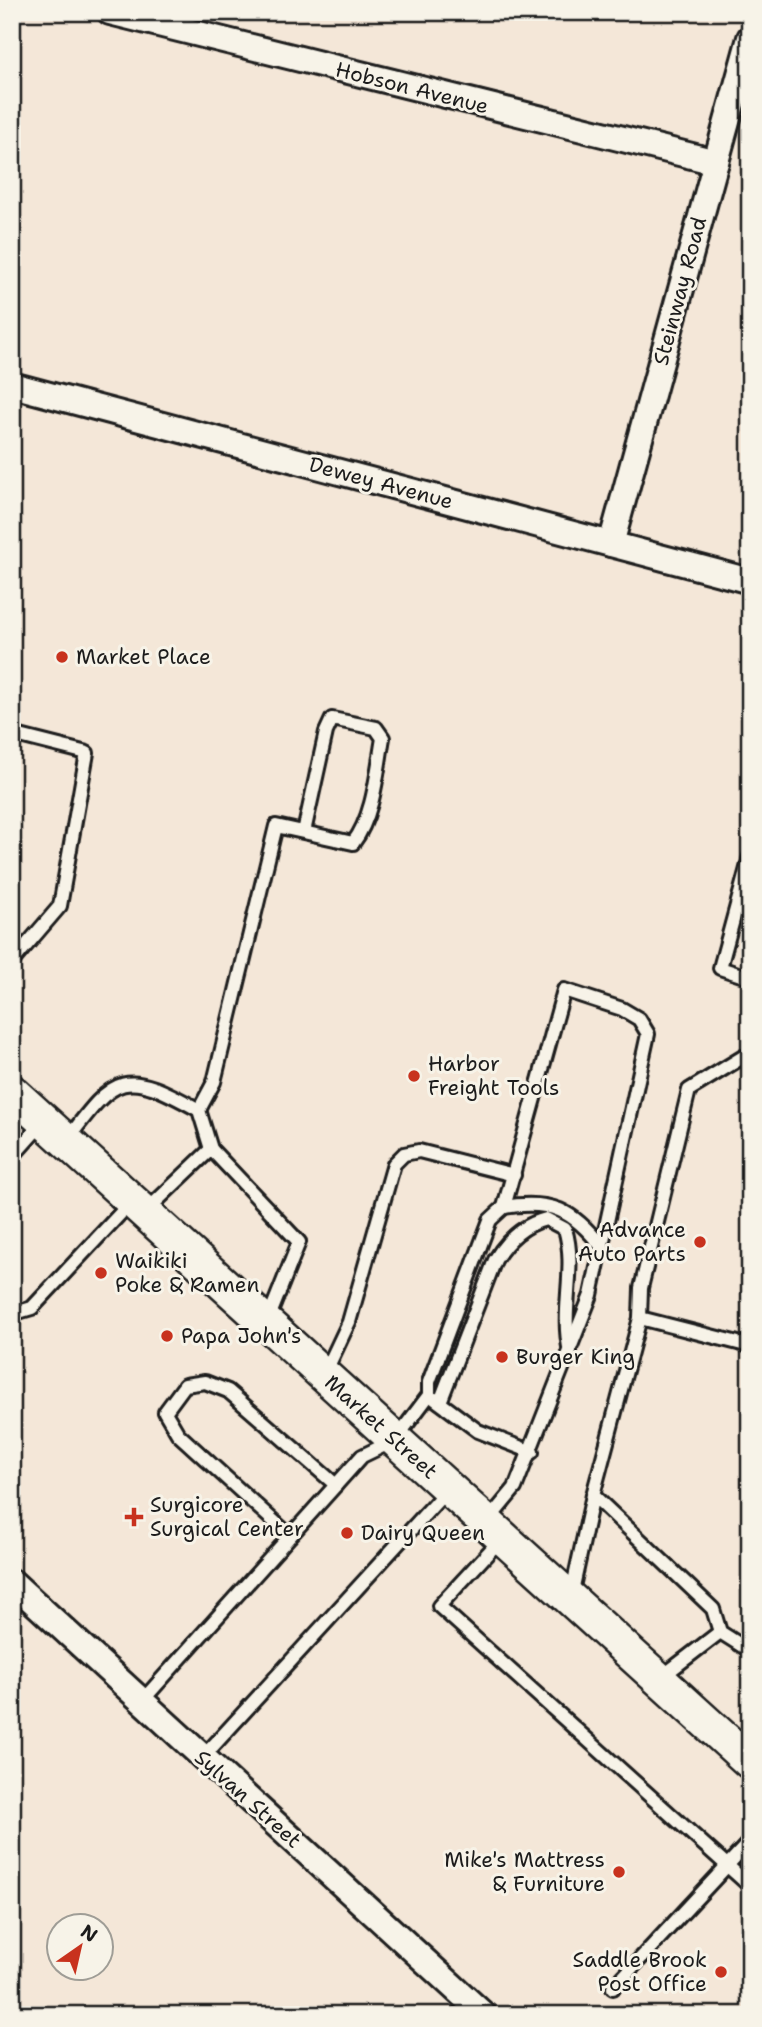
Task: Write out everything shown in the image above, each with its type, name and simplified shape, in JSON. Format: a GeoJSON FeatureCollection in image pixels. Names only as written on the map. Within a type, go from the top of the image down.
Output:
{"type":"FeatureCollection","features":[{"type":"Feature","properties":{"kind":"main road","name":"Market Street"},"geometry":{"type":"LineString","coordinates":[[12,1092],[750,1762]]}},
{"type":"Feature","properties":{"kind":"street","name":"Hobson Avenue"},"geometry":{"type":"LineString","coordinates":[[110,12],[716,162]]}},
{"type":"Feature","properties":{"kind":"street","name":"Steinway Road"},"geometry":{"type":"LineString","coordinates":[[611,544],[750,38]]}},
{"type":"Feature","properties":{"kind":"street","name":"Dewey Avenue"},"geometry":{"type":"LineString","coordinates":[[12,385],[750,581]]}},
{"type":"Feature","properties":{"kind":"street","name":"Sylvan Street"},"geometry":{"type":"LineString","coordinates":[[12,1582],[484,2015]]}},
{"type":"Feature","properties":{"kind":"lane"},"geometry":{"type":"LineString","coordinates":[[199,1110],[214,1082],[276,825],[304,832],[353,843],[363,829],[383,738],[376,728],[332,719],[326,732],[304,832]]}},
{"type":"Feature","properties":{"kind":"lane"},"geometry":{"type":"LineString","coordinates":[[12,734],[87,753],[60,906],[15,954]]}},
{"type":"Feature","properties":{"kind":"lane"},"geometry":{"type":"LineString","coordinates":[[750,857],[720,968],[750,978]]}},
{"type":"Feature","properties":{"kind":"lane"},"geometry":{"type":"LineString","coordinates":[[531,1452],[478,1431],[435,1399],[429,1382],[491,1220],[504,1207],[564,990],[622,1009],[639,1019],[648,1034],[591,1295],[531,1452],[495,1530],[439,1606],[750,1886]]}},
{"type":"Feature","properties":{"kind":"lane"},"geometry":{"type":"LineString","coordinates":[[570,1599],[593,1495],[640,1318],[641,1287],[689,1090],[743,1057],[750,1059]]}},
{"type":"Feature","properties":{"kind":"lane"},"geometry":{"type":"LineString","coordinates":[[12,1157],[55,1131],[111,1087],[125,1083],[164,1091],[199,1110],[211,1149],[299,1242],[266,1322]]}},
{"type":"Feature","properties":{"kind":"lane"},"geometry":{"type":"LineString","coordinates":[[12,1314],[32,1308],[139,1206],[211,1149]]}},
{"type":"Feature","properties":{"kind":"lane"},"geometry":{"type":"LineString","coordinates":[[324,1375],[349,1322],[394,1164],[404,1154],[419,1151],[514,1175]]}},
{"type":"Feature","properties":{"kind":"lane"},"geometry":{"type":"LineString","coordinates":[[504,1207],[528,1203],[555,1206],[583,1222],[602,1247]]}},
{"type":"Feature","properties":{"kind":"lane"},"geometry":{"type":"LineString","coordinates":[[142,1701],[362,1456],[395,1440],[435,1399],[495,1260],[506,1241],[533,1222],[546,1219],[565,1229],[570,1246],[565,1329],[570,1352]]}},
{"type":"Feature","properties":{"kind":"lane"},"geometry":{"type":"LineString","coordinates":[[640,1318],[750,1346]]}},
{"type":"Feature","properties":{"kind":"lane"},"geometry":{"type":"LineString","coordinates":[[290,1536],[178,1434],[165,1412],[185,1385],[205,1382],[228,1391],[336,1485]]}},
{"type":"Feature","properties":{"kind":"lane"},"geometry":{"type":"LineString","coordinates":[[203,1757],[449,1488]]}},
{"type":"Feature","properties":{"kind":"lane"},"geometry":{"type":"LineString","coordinates":[[593,1495],[713,1609],[720,1632],[750,1651]]}},
{"type":"Feature","properties":{"kind":"lane"},"geometry":{"type":"LineString","coordinates":[[658,1679],[720,1632]]}},
{"type":"Feature","properties":{"kind":"lane"},"geometry":{"type":"LineString","coordinates":[[613,1988],[750,1841]]}},
{"type":"Feature","properties":{"kind":"place","name":"Market Place"},"geometry":{"type":"Point","coordinates":[62,657]}},
{"type":"Feature","properties":{"kind":"place","name":"Harbor Freight Tools"},"geometry":{"type":"Point","coordinates":[414,1076]}},
{"type":"Feature","properties":{"kind":"place","name":"Advance Auto Parts"},"geometry":{"type":"Point","coordinates":[700,1242]}},
{"type":"Feature","properties":{"kind":"place","name":"Waikiki Poke & Ramen"},"geometry":{"type":"Point","coordinates":[101,1273]}},
{"type":"Feature","properties":{"kind":"place","name":"Papa John's"},"geometry":{"type":"Point","coordinates":[167,1336]}},
{"type":"Feature","properties":{"kind":"place","name":"Burger King"},"geometry":{"type":"Point","coordinates":[502,1357]}},
{"type":"Feature","properties":{"kind":"place","name":"Surgicore Surgical Center"},"geometry":{"type":"Point","coordinates":[134,1517]}},
{"type":"Feature","properties":{"kind":"place","name":"Dairy Queen"},"geometry":{"type":"Point","coordinates":[347,1533]}},
{"type":"Feature","properties":{"kind":"place","name":"Mike's Mattress & Furniture"},"geometry":{"type":"Point","coordinates":[619,1872]}},
{"type":"Feature","properties":{"kind":"place","name":"Saddle Brook Post Office"},"geometry":{"type":"Point","coordinates":[721,1972]}}]}
